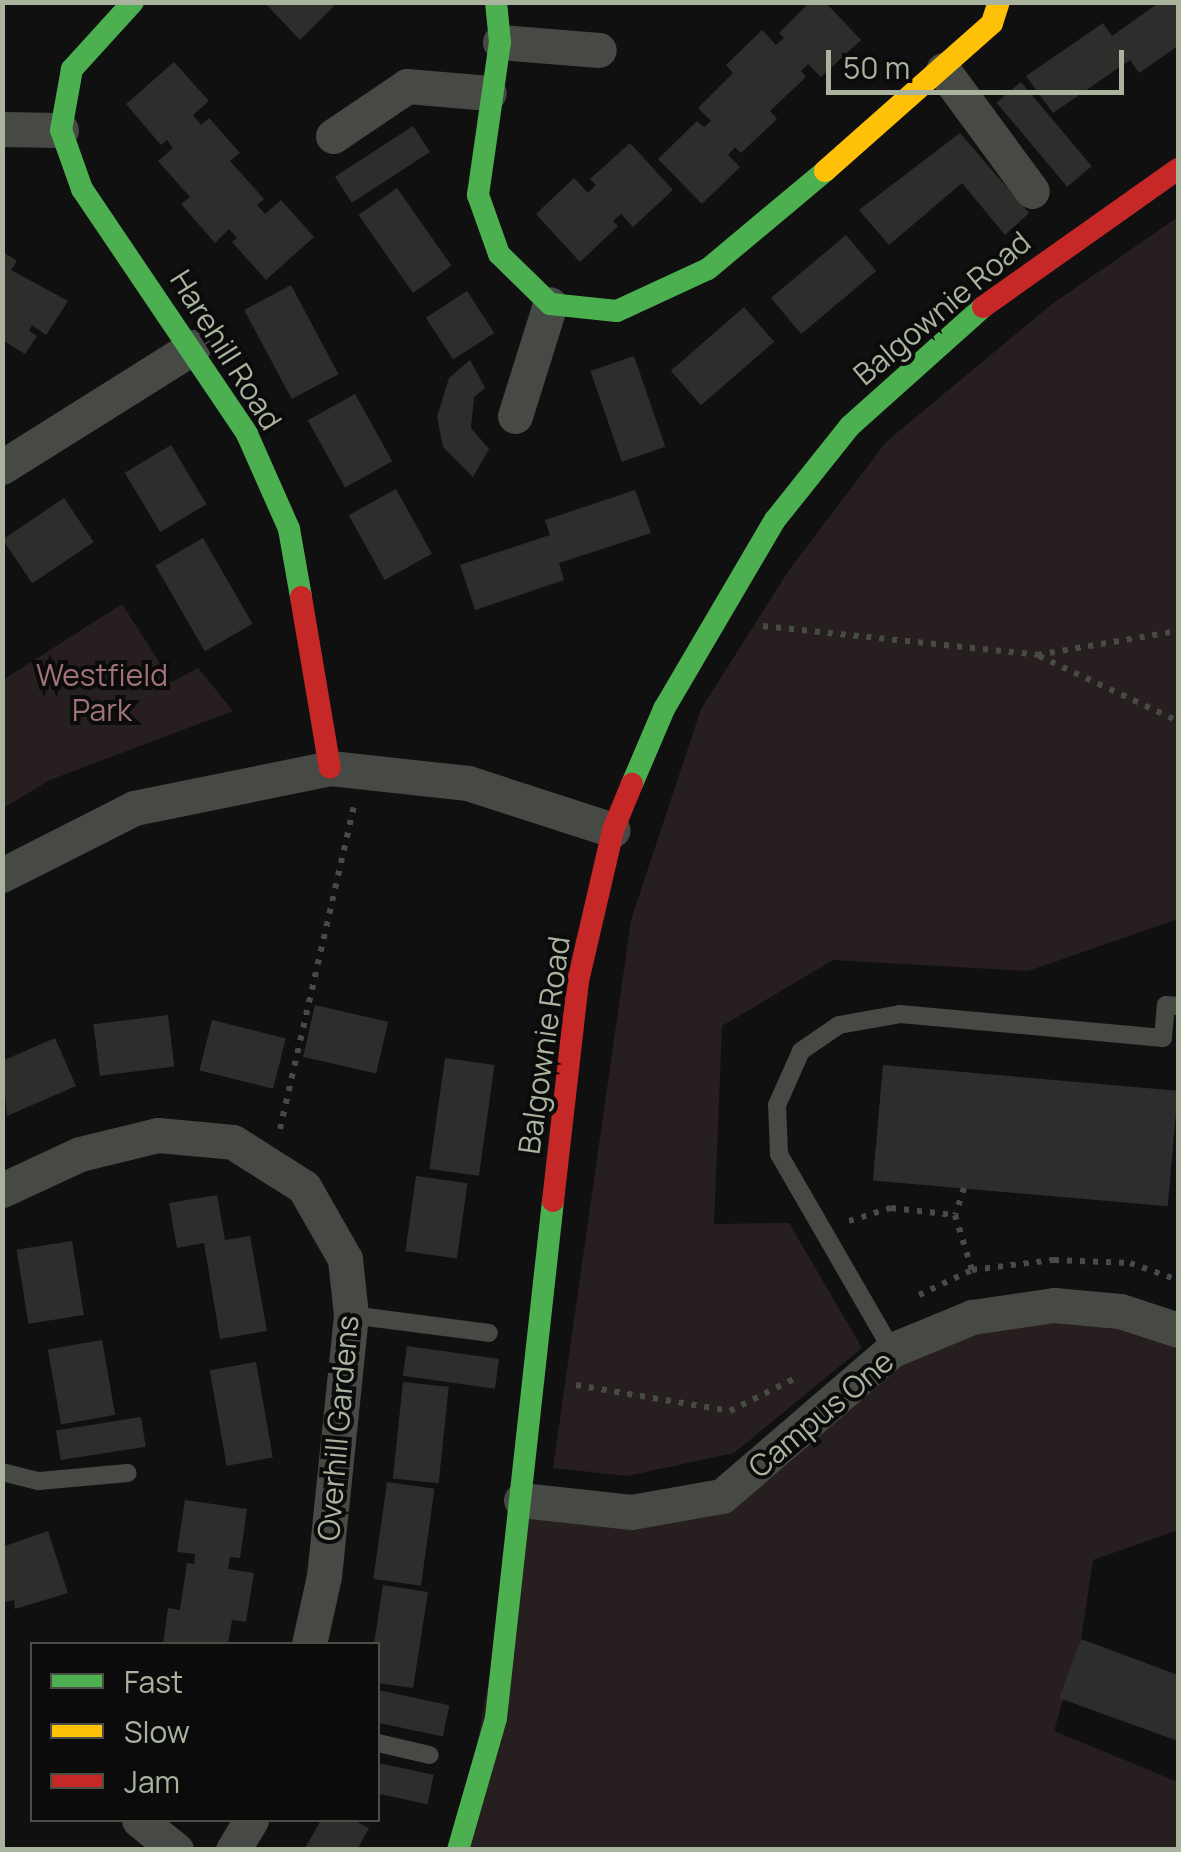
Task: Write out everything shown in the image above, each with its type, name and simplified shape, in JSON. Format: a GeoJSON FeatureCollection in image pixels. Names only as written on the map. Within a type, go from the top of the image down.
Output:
{"type":"FeatureCollection","features":[{"type":"Feature","properties":{"kind":"street","name":"Harehill Road"},"geometry":{"type":"LineString","coordinates":[[133,2],[72,69],[61,130],[82,189],[193,346],[248,434],[289,530],[346,769]]}},
{"type":"Feature","properties":{"kind":"street"},"geometry":{"type":"LineString","coordinates":[[496,2],[500,42],[478,195],[500,254],[550,304],[616,311],[708,269],[943,70],[992,23],[999,2]]}},
{"type":"Feature","properties":{"kind":"street"},"geometry":{"type":"LineString","coordinates":[[500,42],[599,50]]}},
{"type":"Feature","properties":{"kind":"street"},"geometry":{"type":"LineString","coordinates":[[943,70],[1032,191]]}},
{"type":"Feature","properties":{"kind":"street"},"geometry":{"type":"LineString","coordinates":[[333,136],[407,86],[490,94]]}},
{"type":"Feature","properties":{"kind":"street"},"geometry":{"type":"LineString","coordinates":[[2,129],[61,130]]}},
{"type":"Feature","properties":{"kind":"street","name":"Balgownie Road"},"geometry":{"type":"LineString","coordinates":[[458,1850],[496,1718],[578,981],[613,830],[664,710],[712,620],[776,520],[850,426],[1013,281],[1178,170]]}},
{"type":"Feature","properties":{"kind":"street"},"geometry":{"type":"LineString","coordinates":[[515,416],[550,304]]}},
{"type":"Feature","properties":{"kind":"street"},"geometry":{"type":"LineString","coordinates":[[2,466],[193,346]]}},
{"type":"Feature","properties":{"kind":"street"},"geometry":{"type":"LineString","coordinates":[[2,875],[134,808],[346,769],[468,783],[613,830]]}},
{"type":"Feature","properties":{"kind":"street","name":"Overhill Gardens"},"geometry":{"type":"LineString","coordinates":[[2,1190],[80,1154],[158,1136],[233,1142],[304,1187],[345,1259],[351,1315],[324,1576],[309,1642]]}},
{"type":"Feature","properties":{"kind":"street","name":"Campus One"},"geometry":{"type":"LineString","coordinates":[[521,1500],[632,1512],[722,1496],[892,1350],[972,1317],[1054,1305],[1120,1311],[1178,1330]]}},
{"type":"Feature","properties":{"kind":"street"},"geometry":{"type":"LineString","coordinates":[[142,1822],[176,1850]]}},
{"type":"Feature","properties":{"kind":"street"},"geometry":{"type":"LineString","coordinates":[[233,1850],[250,1822]]}},
{"type":"Feature","properties":{"kind":"lane"},"geometry":{"type":"LineString","coordinates":[[892,1350],[823,1238],[779,1154],[777,1105],[801,1051],[840,1025],[900,1014],[1164,1038],[1166,1005],[1178,1006]]}},
{"type":"Feature","properties":{"kind":"lane"},"geometry":{"type":"LineString","coordinates":[[351,1315],[489,1332]]}},
{"type":"Feature","properties":{"kind":"lane"},"geometry":{"type":"LineString","coordinates":[[2,1472],[39,1481],[128,1473]]}},
{"type":"Feature","properties":{"kind":"lane"},"geometry":{"type":"LineString","coordinates":[[380,1743],[430,1755]]}},
{"type":"Feature","properties":{"kind":"path"},"geometry":{"type":"LineString","coordinates":[[760,626],[1037,655],[1178,631]]}},
{"type":"Feature","properties":{"kind":"path"},"geometry":{"type":"LineString","coordinates":[[1037,655],[1178,721]]}},
{"type":"Feature","properties":{"kind":"path"},"geometry":{"type":"LineString","coordinates":[[271,1166],[346,769]]}},
{"type":"Feature","properties":{"kind":"path"},"geometry":{"type":"LineString","coordinates":[[964,1188],[955,1215],[972,1270]]}},
{"type":"Feature","properties":{"kind":"path"},"geometry":{"type":"LineString","coordinates":[[823,1238],[856,1216],[891,1208],[955,1215]]}},
{"type":"Feature","properties":{"kind":"green space"},"geometry":{"type":"Polygon","coordinates":[[[1178,217],[1178,919],[1028,971],[833,960],[722,1026],[714,1224],[789,1223],[862,1348],[734,1453],[627,1476],[553,1468],[631,920],[701,709],[789,570],[886,442],[1052,304],[1178,217]]]}},
{"type":"Feature","properties":{"kind":"green space","name":"Westfield Park"},"geometry":{"type":"Polygon","coordinates":[[[122,604],[172,682],[198,668],[233,711],[50,780],[3,808],[3,680],[122,604]]]}},
{"type":"Feature","properties":{"kind":"green space"},"geometry":{"type":"Polygon","coordinates":[[[972,1317],[1178,1330],[1178,1530],[1093,1560],[1081,1639],[1054,1731],[1178,1782],[1178,1849],[458,1850],[521,1500],[722,1496],[858,1377],[972,1317]]]}},
{"type":"Feature","properties":{"kind":"building"},"geometry":{"type":"Polygon","coordinates":[[[264,2],[338,2],[300,40],[264,2]]]}},
{"type":"Feature","properties":{"kind":"building"},"geometry":{"type":"Polygon","coordinates":[[[810,2],[825,2],[861,40],[821,77],[808,64],[801,71],[806,77],[770,111],[777,119],[741,153],[735,147],[728,155],[740,167],[702,204],[658,159],[697,121],[704,127],[711,121],[698,108],[733,73],[726,65],[762,30],[776,45],[784,38],[779,33],[810,2]]]}},
{"type":"Feature","properties":{"kind":"building"},"geometry":{"type":"Polygon","coordinates":[[[1160,2],[1178,2],[1178,46],[1139,73],[1130,60],[1053,113],[1026,76],[1103,23],[1112,36],[1160,2]]]}},
{"type":"Feature","properties":{"kind":"building"},"geometry":{"type":"Polygon","coordinates":[[[174,62],[209,101],[193,115],[201,125],[209,118],[240,153],[230,161],[264,199],[257,205],[265,214],[281,200],[314,237],[266,280],[232,242],[237,238],[229,229],[215,243],[181,204],[190,197],[158,161],[173,148],[167,140],[161,145],[126,104],[174,62]]]}},
{"type":"Feature","properties":{"kind":"building"},"geometry":{"type":"Polygon","coordinates":[[[1021,82],[1092,166],[1067,187],[996,103],[1021,82]]]}},
{"type":"Feature","properties":{"kind":"building"},"geometry":{"type":"Polygon","coordinates":[[[413,126],[430,152],[352,203],[335,177],[413,126]]]}},
{"type":"Feature","properties":{"kind":"building"},"geometry":{"type":"Polygon","coordinates":[[[960,133],[1029,213],[1005,235],[962,183],[889,245],[859,210],[960,133]]]}},
{"type":"Feature","properties":{"kind":"building"},"geometry":{"type":"Polygon","coordinates":[[[630,143],[673,190],[633,227],[621,214],[613,221],[618,226],[580,262],[536,214],[574,178],[588,193],[596,185],[590,179],[630,143]]]}},
{"type":"Feature","properties":{"kind":"building"},"geometry":{"type":"Polygon","coordinates":[[[397,188],[451,266],[413,293],[358,215],[397,188]]]}},
{"type":"Feature","properties":{"kind":"building"},"geometry":{"type":"Polygon","coordinates":[[[846,235],[876,271],[801,334],[771,298],[846,235]]]}},
{"type":"Feature","properties":{"kind":"building"},"geometry":{"type":"Polygon","coordinates":[[[2,251],[17,261],[11,270],[68,301],[46,335],[32,325],[29,331],[37,336],[25,354],[2,340],[2,251]]]}},
{"type":"Feature","properties":{"kind":"building"},"geometry":{"type":"Polygon","coordinates":[[[291,285],[338,374],[292,399],[244,310],[291,285]]]}},
{"type":"Feature","properties":{"kind":"building"},"geometry":{"type":"Polygon","coordinates":[[[467,291],[494,333],[453,360],[426,318],[467,291]]]}},
{"type":"Feature","properties":{"kind":"building"},"geometry":{"type":"Polygon","coordinates":[[[744,307],[774,342],[701,405],[671,371],[744,307]]]}},
{"type":"Feature","properties":{"kind":"building"},"geometry":{"type":"Polygon","coordinates":[[[634,356],[665,447],[622,462],[591,371],[634,356]]]}},
{"type":"Feature","properties":{"kind":"building"},"geometry":{"type":"Polygon","coordinates":[[[470,360],[485,388],[474,397],[471,428],[489,449],[473,477],[443,447],[437,417],[449,378],[470,360]]]}},
{"type":"Feature","properties":{"kind":"building"},"geometry":{"type":"Polygon","coordinates":[[[355,394],[392,461],[345,488],[308,420],[355,394]]]}},
{"type":"Feature","properties":{"kind":"building"},"geometry":{"type":"Polygon","coordinates":[[[171,445],[207,504],[160,532],[125,473],[171,445]]]}},
{"type":"Feature","properties":{"kind":"building"},"geometry":{"type":"Polygon","coordinates":[[[396,489],[432,554],[385,580],[349,515],[396,489]]]}},
{"type":"Feature","properties":{"kind":"building"},"geometry":{"type":"Polygon","coordinates":[[[635,490],[651,533],[559,563],[564,580],[475,610],[460,565],[550,535],[545,520],[635,490]]]}},
{"type":"Feature","properties":{"kind":"building"},"geometry":{"type":"Polygon","coordinates":[[[64,498],[94,542],[32,583],[3,539],[64,498]]]}},
{"type":"Feature","properties":{"kind":"building"},"geometry":{"type":"Polygon","coordinates":[[[203,538],[252,624],[205,651],[155,566],[203,538]]]}},
{"type":"Feature","properties":{"kind":"building"},"geometry":{"type":"Polygon","coordinates":[[[315,1005],[388,1022],[376,1074],[303,1057],[315,1005]]]}},
{"type":"Feature","properties":{"kind":"building"},"geometry":{"type":"Polygon","coordinates":[[[168,1015],[174,1067],[100,1076],[94,1024],[168,1015]]]}},
{"type":"Feature","properties":{"kind":"building"},"geometry":{"type":"Polygon","coordinates":[[[212,1020],[286,1038],[273,1089],[199,1070],[212,1020]]]}},
{"type":"Feature","properties":{"kind":"building"},"geometry":{"type":"Polygon","coordinates":[[[55,1038],[76,1086],[7,1116],[2,1061],[55,1038]]]}},
{"type":"Feature","properties":{"kind":"building"},"geometry":{"type":"Polygon","coordinates":[[[445,1058],[495,1065],[479,1176],[429,1169],[445,1058]]]}},
{"type":"Feature","properties":{"kind":"building"},"geometry":{"type":"Polygon","coordinates":[[[883,1065],[1178,1091],[1168,1206],[873,1181],[883,1065]]]}},
{"type":"Feature","properties":{"kind":"building"},"geometry":{"type":"Polygon","coordinates":[[[416,1176],[467,1183],[457,1258],[405,1251],[416,1176]]]}},
{"type":"Feature","properties":{"kind":"building"},"geometry":{"type":"Polygon","coordinates":[[[217,1195],[225,1240],[250,1236],[267,1331],[220,1339],[204,1243],[177,1248],[169,1203],[217,1195]]]}},
{"type":"Feature","properties":{"kind":"building"},"geometry":{"type":"Polygon","coordinates":[[[72,1241],[84,1315],[28,1324],[17,1250],[72,1241]]]}},
{"type":"Feature","properties":{"kind":"building"},"geometry":{"type":"Polygon","coordinates":[[[102,1340],[115,1415],[61,1424],[48,1350],[102,1340]]]}},
{"type":"Feature","properties":{"kind":"building"},"geometry":{"type":"Polygon","coordinates":[[[407,1346],[499,1359],[495,1389],[403,1376],[407,1346]]]}},
{"type":"Feature","properties":{"kind":"building"},"geometry":{"type":"Polygon","coordinates":[[[256,1362],[273,1458],[227,1466],[210,1370],[256,1362]]]}},
{"type":"Feature","properties":{"kind":"building"},"geometry":{"type":"Polygon","coordinates":[[[403,1382],[449,1387],[439,1483],[393,1478],[403,1382]]]}},
{"type":"Feature","properties":{"kind":"building"},"geometry":{"type":"Polygon","coordinates":[[[141,1417],[146,1447],[61,1460],[56,1430],[141,1417]]]}},
{"type":"Feature","properties":{"kind":"building"},"geometry":{"type":"Polygon","coordinates":[[[387,1482],[435,1489],[421,1586],[373,1579],[387,1482]]]}},
{"type":"Feature","properties":{"kind":"building"},"geometry":{"type":"Polygon","coordinates":[[[185,1500],[247,1509],[240,1558],[230,1557],[228,1569],[254,1573],[246,1622],[232,1620],[228,1642],[163,1642],[168,1608],[180,1610],[187,1563],[194,1564],[195,1554],[177,1552],[185,1500]]]}},
{"type":"Feature","properties":{"kind":"building"},"geometry":{"type":"Polygon","coordinates":[[[48,1531],[68,1593],[15,1609],[14,1600],[2,1603],[2,1547],[48,1531]]]}},
{"type":"Feature","properties":{"kind":"building"},"geometry":{"type":"Polygon","coordinates":[[[383,1585],[428,1592],[413,1688],[380,1683],[380,1642],[374,1642],[383,1585]]]}},
{"type":"Feature","properties":{"kind":"building"},"geometry":{"type":"Polygon","coordinates":[[[1081,1639],[1178,1675],[1178,1741],[1059,1698],[1081,1639]]]}},
{"type":"Feature","properties":{"kind":"building"},"geometry":{"type":"Polygon","coordinates":[[[380,1690],[449,1705],[443,1736],[380,1723],[380,1690]]]}},
{"type":"Feature","properties":{"kind":"building"},"geometry":{"type":"Polygon","coordinates":[[[380,1763],[434,1775],[428,1804],[380,1794],[380,1763]]]}},
{"type":"Feature","properties":{"kind":"building"},"geometry":{"type":"Polygon","coordinates":[[[320,1822],[357,1822],[369,1828],[357,1850],[304,1850],[320,1822]]]}},
{"type":"Feature","properties":{"kind":"traffic: fast"},"geometry":{"type":"LineString","coordinates":[[133,2],[72,69],[61,130],[82,189],[247,434],[289,529],[301,597]]}},
{"type":"Feature","properties":{"kind":"traffic: fast"},"geometry":{"type":"LineString","coordinates":[[496,2],[500,42],[478,195],[499,254],[550,304],[617,311],[708,269],[825,171]]}},
{"type":"Feature","properties":{"kind":"traffic: fast"},"geometry":{"type":"LineString","coordinates":[[632,784],[664,709],[775,520],[850,426],[983,307]]}},
{"type":"Feature","properties":{"kind":"traffic: fast"},"geometry":{"type":"LineString","coordinates":[[458,1850],[496,1718],[553,1201]]}},
{"type":"Feature","properties":{"kind":"traffic: slow"},"geometry":{"type":"LineString","coordinates":[[825,171],[992,23],[999,2]]}},
{"type":"Feature","properties":{"kind":"traffic: jam"},"geometry":{"type":"LineString","coordinates":[[983,307],[1178,169]]}},
{"type":"Feature","properties":{"kind":"traffic: jam"},"geometry":{"type":"LineString","coordinates":[[301,597],[330,768]]}},
{"type":"Feature","properties":{"kind":"traffic: jam"},"geometry":{"type":"LineString","coordinates":[[553,1201],[578,981],[613,830],[632,784]]}}]}
